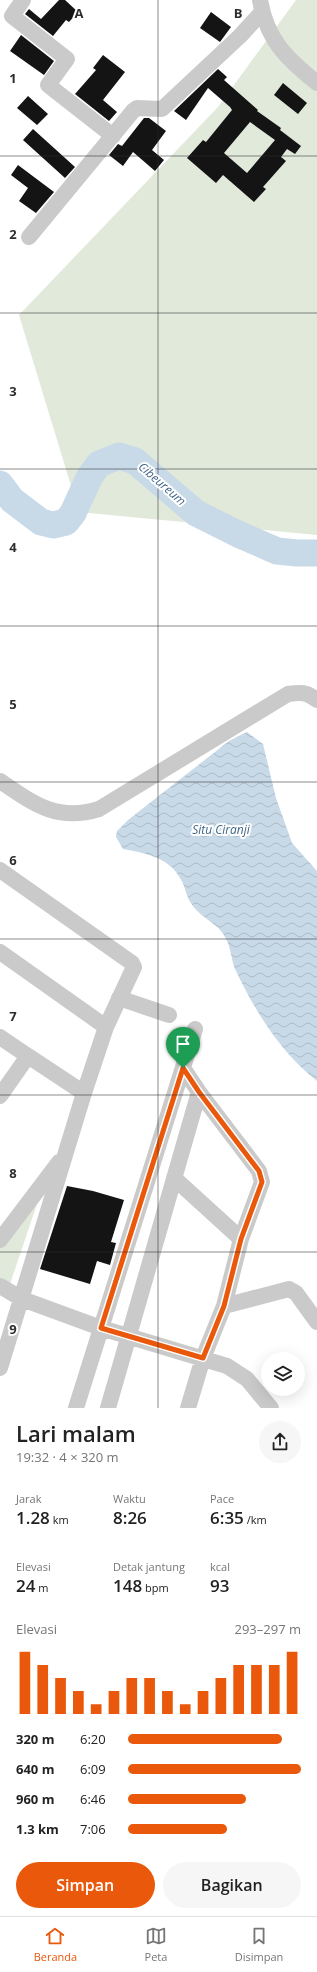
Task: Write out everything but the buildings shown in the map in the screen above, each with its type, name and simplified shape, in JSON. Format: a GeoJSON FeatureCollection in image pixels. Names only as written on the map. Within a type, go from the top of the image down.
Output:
{"type":"FeatureCollection","features":[{"type":"Feature","properties":{"kind":"street"},"geometry":{"type":"LineString","coordinates":[[22,0],[12,16],[67,59],[48,85],[113,136]]}},
{"type":"Feature","properties":{"kind":"street"},"geometry":{"type":"LineString","coordinates":[[29,237],[137,108],[162,109],[240,36],[261,3]]}},
{"type":"Feature","properties":{"kind":"street"},"geometry":{"type":"LineString","coordinates":[[261,3],[266,26],[275,42],[298,68],[317,83]]}},
{"type":"Feature","properties":{"kind":"street"},"geometry":{"type":"LineString","coordinates":[[0,782],[36,805],[54,812],[70,814],[84,813],[99,809],[288,694],[300,692],[309,693],[317,700]]}},
{"type":"Feature","properties":{"kind":"street"},"geometry":{"type":"LineString","coordinates":[[0,870],[132,963],[134,969],[106,1026],[65,1154],[0,1368]]}},
{"type":"Feature","properties":{"kind":"street"},"geometry":{"type":"LineString","coordinates":[[0,952],[106,1026]]}},
{"type":"Feature","properties":{"kind":"street"},"geometry":{"type":"LineString","coordinates":[[119,998],[169,1015]]}},
{"type":"Feature","properties":{"kind":"street"},"geometry":{"type":"LineString","coordinates":[[76,1408],[195,1029]]}},
{"type":"Feature","properties":{"kind":"street"},"geometry":{"type":"LineString","coordinates":[[0,1037],[84,1093]]}},
{"type":"Feature","properties":{"kind":"street"},"geometry":{"type":"LineString","coordinates":[[0,1096],[28,1056]]}},
{"type":"Feature","properties":{"kind":"street"},"geometry":{"type":"LineString","coordinates":[[183,1068],[199,1092],[262,1176],[262,1182],[241,1239],[224,1306],[203,1358],[188,1408]]}},
{"type":"Feature","properties":{"kind":"street"},"geometry":{"type":"LineString","coordinates":[[108,1408],[199,1092]]}},
{"type":"Feature","properties":{"kind":"street"},"geometry":{"type":"LineString","coordinates":[[0,1240],[65,1154]]}},
{"type":"Feature","properties":{"kind":"street"},"geometry":{"type":"LineString","coordinates":[[174,1178],[241,1239]]}},
{"type":"Feature","properties":{"kind":"street"},"geometry":{"type":"LineString","coordinates":[[0,1286],[22,1299],[101,1328],[227,1366],[247,1379],[270,1408]]}},
{"type":"Feature","properties":{"kind":"street"},"geometry":{"type":"LineString","coordinates":[[224,1306],[289,1289],[296,1293],[317,1322]]}},
{"type":"Feature","properties":{"kind":"shaded area"},"geometry":{"type":"Polygon","coordinates":[[[296,0],[317,0],[317,535],[79,512],[19,315],[218,107],[296,0]]]}},
{"type":"Feature","properties":{"kind":"shaded area"},"geometry":{"type":"Polygon","coordinates":[[[38,1201],[9,1287],[0,1282],[0,1247],[38,1201]]]}},
{"type":"Feature","properties":{"kind":"water","name":"Situ Ciranji"},"geometry":{"type":"Polygon","coordinates":[[[247,732],[263,744],[276,798],[292,843],[317,871],[317,1081],[291,1057],[270,1030],[251,1000],[235,969],[229,945],[225,937],[218,928],[193,906],[189,900],[182,881],[175,871],[169,865],[155,857],[123,849],[116,837],[117,831],[128,820],[229,741],[247,732]]]}},
{"type":"Feature","properties":{"kind":"waterway","name":"Cibeureum"},"geometry":{"type":"LineString","coordinates":[[0,484],[12,500],[41,522],[53,525],[66,522],[73,513],[90,476],[99,464],[119,456],[135,461],[196,513],[238,534],[277,551],[317,553]]}},
{"type":"Feature","properties":{"kind":"route"},"geometry":{"type":"LineString","coordinates":[[183,1068],[199,1092],[262,1176],[262,1182],[241,1239],[224,1306],[203,1358],[101,1328],[183,1068]]}}]}
